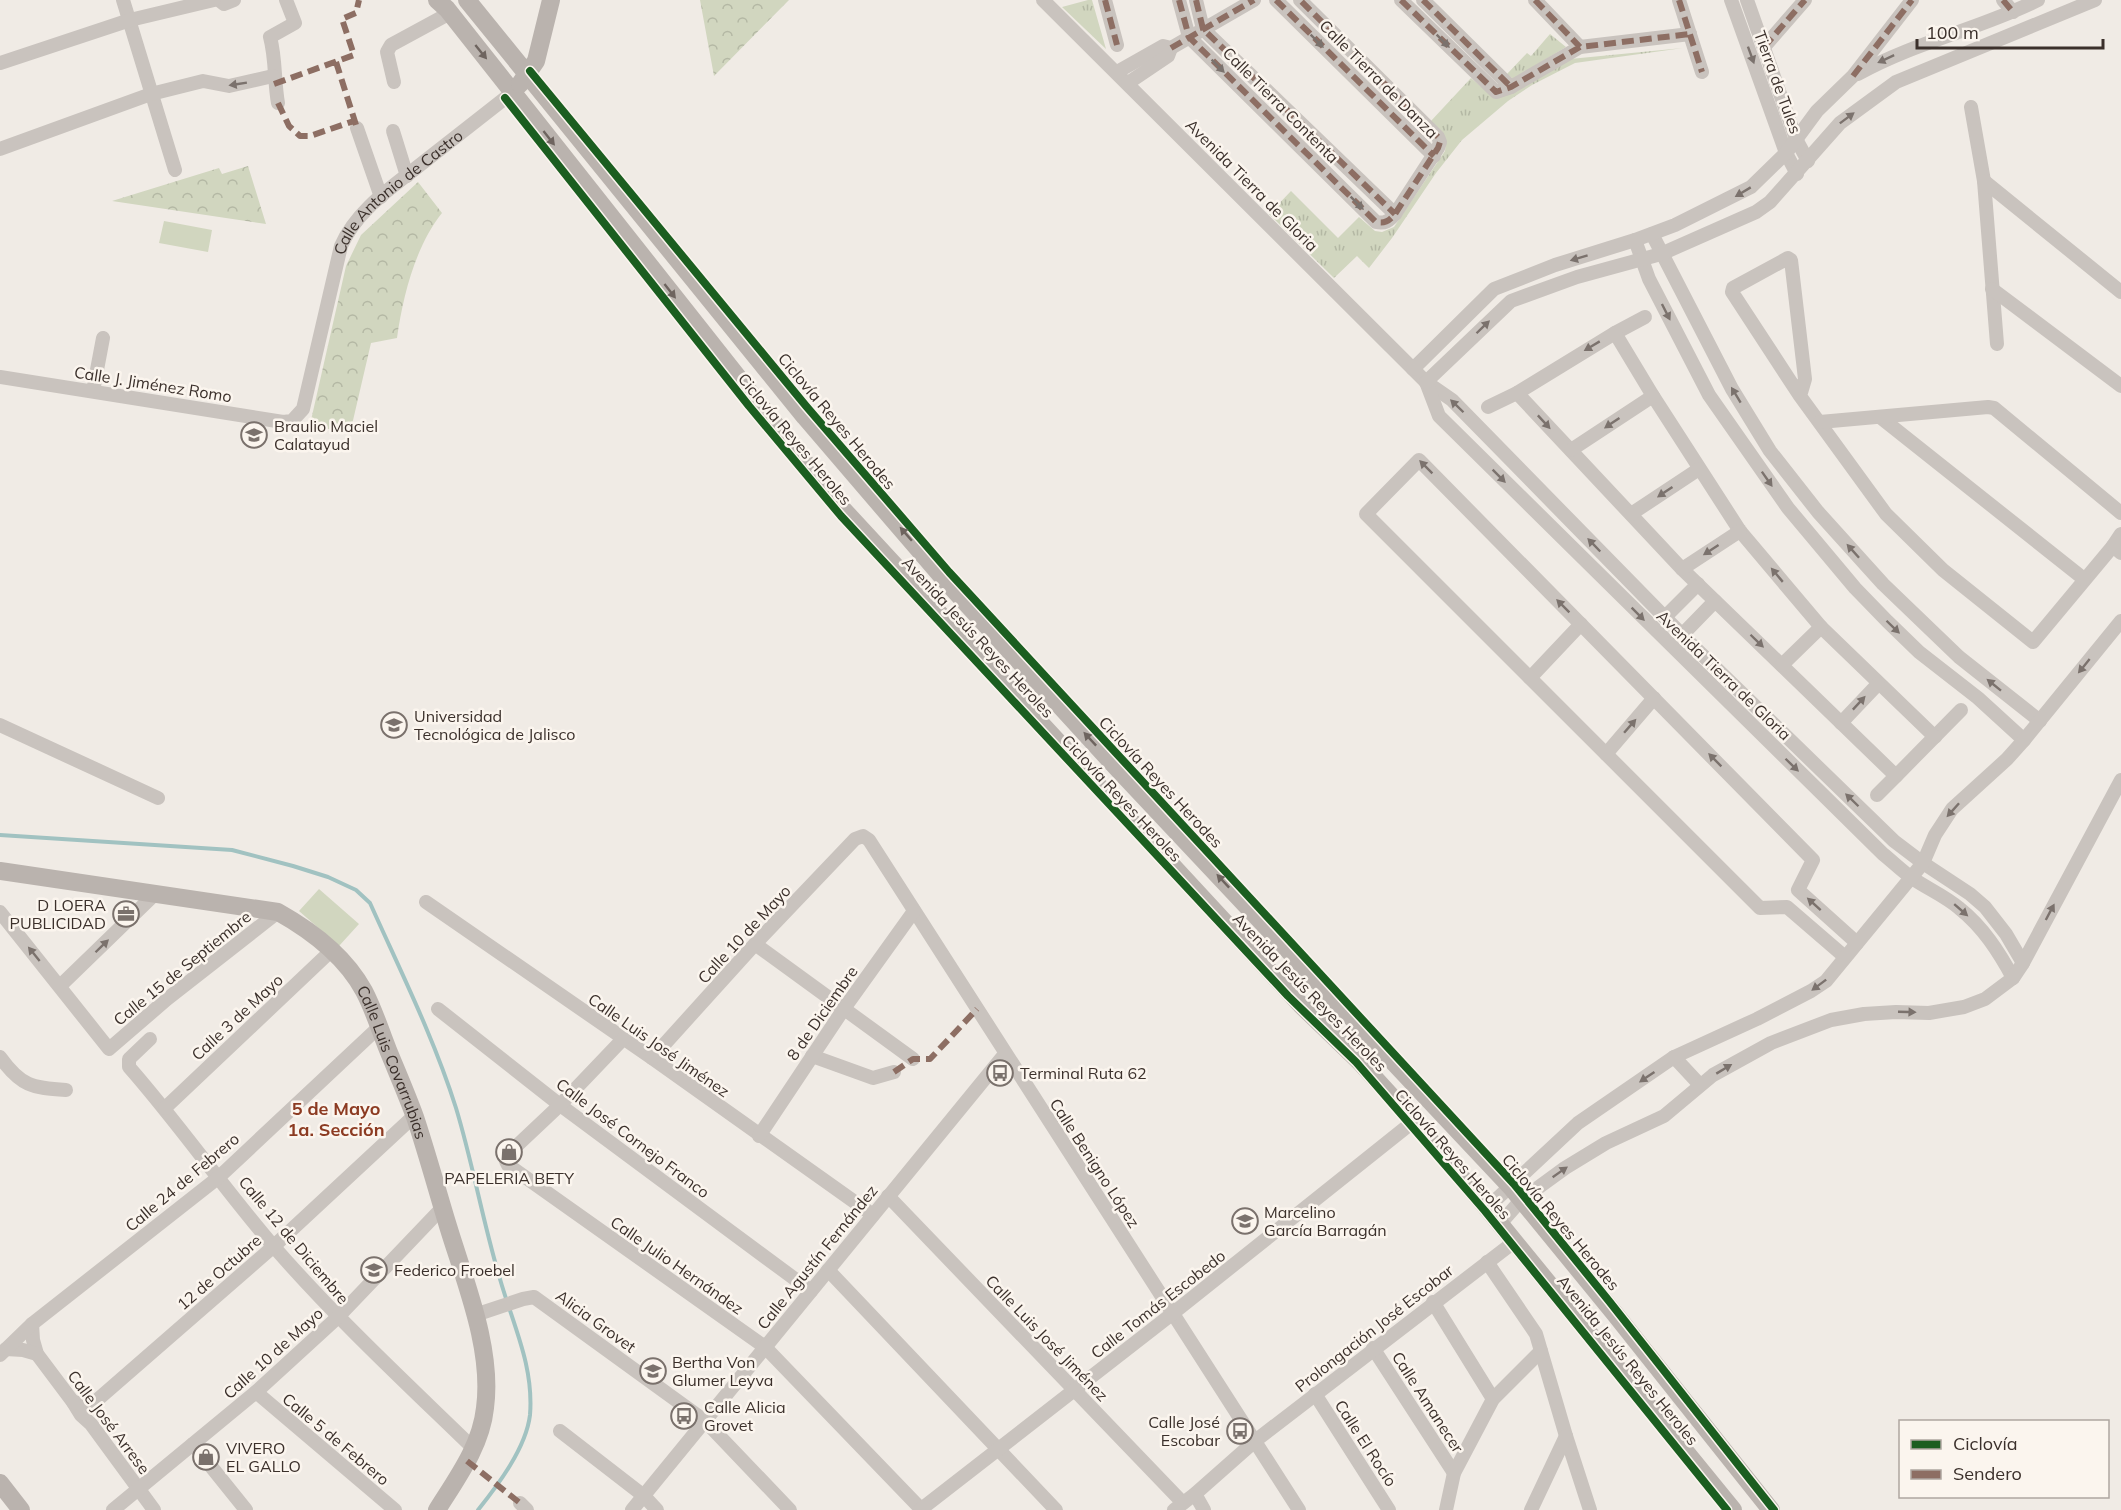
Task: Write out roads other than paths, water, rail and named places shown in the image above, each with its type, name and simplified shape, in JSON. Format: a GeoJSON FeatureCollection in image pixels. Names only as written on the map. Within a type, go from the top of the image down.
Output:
{"type":"FeatureCollection","features":[{"type":"Feature","properties":{"kind":"street"},"geometry":{"type":"LineString","coordinates":[[123,0],[175,170]]}},
{"type":"Feature","properties":{"kind":"street"},"geometry":{"type":"LineString","coordinates":[[0,63],[130,20],[214,0]]}},
{"type":"Feature","properties":{"kind":"street"},"geometry":{"type":"LineString","coordinates":[[219,0],[224,3],[234,0]]}},
{"type":"Feature","properties":{"kind":"street"},"geometry":{"type":"LineString","coordinates":[[278,103],[273,76],[274,54],[270,37],[295,24],[286,0]]}},
{"type":"Feature","properties":{"kind":"street","name":"Avenida Jesús Reyes Heroles"},"geometry":{"type":"LineString","coordinates":[[467,0],[806,417],[944,579],[1116,767],[1516,1194],[1771,1510]]}},
{"type":"Feature","properties":{"kind":"street","name":"Calle Antonio de Castro"},"geometry":{"type":"LineString","coordinates":[[298,416],[303,409],[341,246],[355,222],[381,197],[513,92],[528,75],[536,61],[551,0]]}},
{"type":"Feature","properties":{"kind":"street","name":"Avenida Tierra de Gloria"},"geometry":{"type":"LineString","coordinates":[[1043,0],[1053,6],[1426,382],[1452,400],[1682,635],[1894,841],[1985,907],[2006,934],[2023,963]]}},
{"type":"Feature","properties":{"kind":"street"},"geometry":{"type":"LineString","coordinates":[[1105,0],[1117,45]]}},
{"type":"Feature","properties":{"kind":"street"},"geometry":{"type":"LineString","coordinates":[[1179,0],[1189,37]]}},
{"type":"Feature","properties":{"kind":"street"},"geometry":{"type":"LineString","coordinates":[[1196,0],[1203,29]]}},
{"type":"Feature","properties":{"kind":"street"},"geometry":{"type":"LineString","coordinates":[[1128,83],[1168,56],[1171,48],[1254,0]]}},
{"type":"Feature","properties":{"kind":"street","name":"Calle Tierra de Danza"},"geometry":{"type":"LineString","coordinates":[[1276,0],[1434,156],[1440,142],[1438,137],[1300,0]]}},
{"type":"Feature","properties":{"kind":"street"},"geometry":{"type":"LineString","coordinates":[[1401,0],[1492,90],[1501,91],[1511,87],[1580,47],[1690,34]]}},
{"type":"Feature","properties":{"kind":"street"},"geometry":{"type":"LineString","coordinates":[[1423,0],[1511,87]]}},
{"type":"Feature","properties":{"kind":"street"},"geometry":{"type":"LineString","coordinates":[[1535,0],[1580,47]]}},
{"type":"Feature","properties":{"kind":"street"},"geometry":{"type":"LineString","coordinates":[[1679,0],[1702,72]]}},
{"type":"Feature","properties":{"kind":"street","name":"Tierra de Tules"},"geometry":{"type":"LineString","coordinates":[[1731,0],[1786,153],[1797,174]]}},
{"type":"Feature","properties":{"kind":"street","name":"Tierra de Tules"},"geometry":{"type":"LineString","coordinates":[[1747,0],[1796,139],[1808,161]]}},
{"type":"Feature","properties":{"kind":"street"},"geometry":{"type":"LineString","coordinates":[[1764,47],[1804,0]]}},
{"type":"Feature","properties":{"kind":"street"},"geometry":{"type":"LineString","coordinates":[[1413,369],[1494,289],[1556,265],[1652,234],[1751,187],[1786,153],[1817,111],[1853,76],[1912,0]]}},
{"type":"Feature","properties":{"kind":"street"},"geometry":{"type":"LineString","coordinates":[[2003,0],[2013,12]]}},
{"type":"Feature","properties":{"kind":"street"},"geometry":{"type":"LineString","coordinates":[[1426,382],[1511,301],[1577,277],[1661,254],[1756,212],[1770,202],[1797,174],[1812,153],[1840,123],[1896,82],[2095,0]]}},
{"type":"Feature","properties":{"kind":"street"},"geometry":{"type":"LineString","coordinates":[[1853,76],[1886,58],[2013,12],[2032,2]]}},
{"type":"Feature","properties":{"kind":"street"},"geometry":{"type":"LineString","coordinates":[[394,82],[387,52],[391,45],[443,6]]}},
{"type":"Feature","properties":{"kind":"street","name":"Avenida Jesús Reyes Heroles"},"geometry":{"type":"LineString","coordinates":[[443,6],[838,504],[1301,1005],[1359,1061],[1414,1121],[1733,1510]]}},
{"type":"Feature","properties":{"kind":"street","name":"Calle Tierra Contenta"},"geometry":{"type":"LineString","coordinates":[[1189,37],[1376,222],[1383,223],[1390,220],[1395,214],[1203,29]]}},
{"type":"Feature","properties":{"kind":"street"},"geometry":{"type":"LineString","coordinates":[[1117,72],[1163,46],[1171,48]]}},
{"type":"Feature","properties":{"kind":"street"},"geometry":{"type":"LineString","coordinates":[[0,149],[151,94],[203,81],[229,86],[273,76]]}},
{"type":"Feature","properties":{"kind":"street"},"geometry":{"type":"LineString","coordinates":[[1971,107],[1984,181],[1997,344]]}},
{"type":"Feature","properties":{"kind":"street"},"geometry":{"type":"LineString","coordinates":[[357,128],[381,197]]}},
{"type":"Feature","properties":{"kind":"street"},"geometry":{"type":"LineString","coordinates":[[393,131],[407,176]]}},
{"type":"Feature","properties":{"kind":"street"},"geometry":{"type":"LineString","coordinates":[[1395,214],[1434,156]]}},
{"type":"Feature","properties":{"kind":"street"},"geometry":{"type":"LineString","coordinates":[[1984,181],[2121,292]]}},
{"type":"Feature","properties":{"kind":"street"},"geometry":{"type":"LineString","coordinates":[[1652,234],[1732,389],[1770,451],[1811,504],[1883,584],[1959,657],[2040,721]]}},
{"type":"Feature","properties":{"kind":"street"},"geometry":{"type":"LineString","coordinates":[[1635,240],[1641,260],[1708,396],[1788,508],[1855,588],[1887,621],[1919,652],[1978,698],[2024,740]]}},
{"type":"Feature","properties":{"kind":"street"},"geometry":{"type":"LineString","coordinates":[[1800,396],[1805,379],[1791,260],[1788,258],[1732,290],[1800,396],[1886,514],[1943,570],[2030,641],[2036,641],[2084,579],[2117,550],[2121,534]]}},
{"type":"Feature","properties":{"kind":"street"},"geometry":{"type":"LineString","coordinates":[[1992,289],[2121,386]]}},
{"type":"Feature","properties":{"kind":"street"},"geometry":{"type":"LineString","coordinates":[[1488,406],[1517,393],[1645,317]]}},
{"type":"Feature","properties":{"kind":"street"},"geometry":{"type":"LineString","coordinates":[[1615,333],[1740,531],[1821,627],[1935,737]]}},
{"type":"Feature","properties":{"kind":"street"},"geometry":{"type":"LineString","coordinates":[[93,392],[103,338]]}},
{"type":"Feature","properties":{"kind":"street","name":"Calle J. Jiménez Romo"},"geometry":{"type":"LineString","coordinates":[[0,377],[283,422],[292,421],[298,416]]}},
{"type":"Feature","properties":{"kind":"street","name":"Avenida Tierra de Gloria"},"geometry":{"type":"LineString","coordinates":[[1426,382],[1439,416],[1883,854],[1912,878],[1952,903],[1974,922],[1999,952],[2013,978]]}},
{"type":"Feature","properties":{"kind":"street"},"geometry":{"type":"LineString","coordinates":[[1517,393],[1682,569],[1896,776]]}},
{"type":"Feature","properties":{"kind":"street"},"geometry":{"type":"LineString","coordinates":[[1571,450],[1653,396]]}},
{"type":"Feature","properties":{"kind":"street"},"geometry":{"type":"LineString","coordinates":[[1820,422],[1994,408],[2121,513]]}},
{"type":"Feature","properties":{"kind":"street"},"geometry":{"type":"LineString","coordinates":[[1880,417],[2084,579]]}},
{"type":"Feature","properties":{"kind":"street"},"geometry":{"type":"LineString","coordinates":[[1845,957],[1787,907],[1760,908],[1366,514],[1419,460],[1814,860],[1798,890],[1857,943]]}},
{"type":"Feature","properties":{"kind":"street"},"geometry":{"type":"LineString","coordinates":[[1631,514],[1699,469]]}},
{"type":"Feature","properties":{"kind":"street"},"geometry":{"type":"LineString","coordinates":[[1682,569],[1740,531]]}},
{"type":"Feature","properties":{"kind":"street"},"geometry":{"type":"LineString","coordinates":[[921,595],[944,579]]}},
{"type":"Feature","properties":{"kind":"street"},"geometry":{"type":"LineString","coordinates":[[1665,617],[1698,585]]}},
{"type":"Feature","properties":{"kind":"street"},"geometry":{"type":"LineString","coordinates":[[1682,635],[1715,601]]}},
{"type":"Feature","properties":{"kind":"street"},"geometry":{"type":"LineString","coordinates":[[1500,1224],[1516,1194],[1578,1123],[1674,1057],[1757,1019],[1819,987],[1912,878],[1923,863],[1935,835],[1952,809],[2007,759],[2121,621]]}},
{"type":"Feature","properties":{"kind":"street"},"geometry":{"type":"LineString","coordinates":[[1530,678],[1581,624]]}},
{"type":"Feature","properties":{"kind":"street"},"geometry":{"type":"LineString","coordinates":[[1782,665],[1821,627]]}},
{"type":"Feature","properties":{"kind":"street"},"geometry":{"type":"LineString","coordinates":[[1841,723],[1878,684]]}},
{"type":"Feature","properties":{"kind":"street"},"geometry":{"type":"LineString","coordinates":[[1606,754],[1654,698]]}},
{"type":"Feature","properties":{"kind":"street"},"geometry":{"type":"LineString","coordinates":[[1878,795],[1961,710]]}},
{"type":"Feature","properties":{"kind":"street"},"geometry":{"type":"LineString","coordinates":[[0,725],[158,798]]}},
{"type":"Feature","properties":{"kind":"street"},"geometry":{"type":"LineString","coordinates":[[1487,1208],[1565,1168],[1606,1143],[1664,1116],[1685,1101],[1700,1085],[1772,1043],[1830,1020],[1863,1014],[1929,1013],[1964,1007],[1985,999],[2013,978],[2023,963],[2121,780]]}},
{"type":"Feature","properties":{"kind":"street","name":"Calle Benigno López"},"geometry":{"type":"LineString","coordinates":[[863,836],[869,840],[1299,1510]]}},
{"type":"Feature","properties":{"kind":"street","name":"Calle 10 de Mayo"},"geometry":{"type":"LineString","coordinates":[[652,1058],[755,944],[855,839],[863,836]]}},
{"type":"Feature","properties":{"kind":"street","name":"Calle Luis Covarrubias"},"geometry":{"type":"LineString","coordinates":[[0,872],[278,912],[305,928],[332,950],[363,990],[414,1116],[443,1207],[482,1312],[487,1386],[485,1409],[473,1448],[437,1510]]}},
{"type":"Feature","properties":{"kind":"street"},"geometry":{"type":"LineString","coordinates":[[0,912],[60,986],[156,893]]}},
{"type":"Feature","properties":{"kind":"street","name":"Calle Luis José Jiménez"},"geometry":{"type":"LineString","coordinates":[[426,902],[652,1058],[873,1215]]}},
{"type":"Feature","properties":{"kind":"street","name":"8 de Diciembre"},"geometry":{"type":"LineString","coordinates":[[759,1136],[843,1010],[914,911]]}},
{"type":"Feature","properties":{"kind":"street","name":"Calle 15 de Septiembre"},"geometry":{"type":"LineString","coordinates":[[60,986],[108,1049],[167,999],[278,912]]}},
{"type":"Feature","properties":{"kind":"street"},"geometry":{"type":"LineString","coordinates":[[755,944],[913,1059]]}},
{"type":"Feature","properties":{"kind":"street","name":"Calle 3 de Mayo"},"geometry":{"type":"LineString","coordinates":[[165,1108],[332,950]]}},
{"type":"Feature","properties":{"kind":"street","name":"Calle José Cornejo Franco"},"geometry":{"type":"LineString","coordinates":[[438,1008],[560,1105],[811,1291]]}},
{"type":"Feature","properties":{"kind":"street","name":"Calle 24 de Febrero"},"geometry":{"type":"LineString","coordinates":[[3,1352],[32,1324],[219,1178],[379,1027]]}},
{"type":"Feature","properties":{"kind":"street"},"geometry":{"type":"LineString","coordinates":[[560,1105],[623,1039]]}},
{"type":"Feature","properties":{"kind":"street","name":"Calle 12 de Diciembre"},"geometry":{"type":"LineString","coordinates":[[150,1040],[129,1059],[127,1063],[129,1067],[165,1108],[274,1246],[338,1317],[473,1448]]}},
{"type":"Feature","properties":{"kind":"street","name":"Calle Agustín Fernández"},"geometry":{"type":"LineString","coordinates":[[632,1510],[1005,1054]]}},
{"type":"Feature","properties":{"kind":"street"},"geometry":{"type":"LineString","coordinates":[[812,1056],[873,1078],[894,1072]]}},
{"type":"Feature","properties":{"kind":"street"},"geometry":{"type":"LineString","coordinates":[[1674,1057],[1700,1085]]}},
{"type":"Feature","properties":{"kind":"street"},"geometry":{"type":"LineString","coordinates":[[0,1058],[23,1082],[38,1088],[66,1090]]}},
{"type":"Feature","properties":{"kind":"street","name":"Calle Julio Hernández"},"geometry":{"type":"LineString","coordinates":[[560,1105],[508,1154],[506,1161],[511,1168],[765,1347],[921,1510]]}},
{"type":"Feature","properties":{"kind":"street","name":"12 de Octubre"},"geometry":{"type":"LineString","coordinates":[[96,1401],[274,1246],[414,1116]]}},
{"type":"Feature","properties":{"kind":"street","name":"Calle Tomás Escobedo"},"geometry":{"type":"LineString","coordinates":[[921,1510],[1075,1391],[1414,1121]]}},
{"type":"Feature","properties":{"kind":"street","name":"Calle Luis José Jiménez"},"geometry":{"type":"LineString","coordinates":[[888,1196],[1075,1391],[1178,1506]]}},
{"type":"Feature","properties":{"kind":"street","name":"Calle 10 de Mayo"},"geometry":{"type":"LineString","coordinates":[[113,1510],[256,1392],[338,1317],[443,1207]]}},
{"type":"Feature","properties":{"kind":"street","name":"Prolongación José Escobar"},"geometry":{"type":"LineString","coordinates":[[1255,1441],[1373,1348],[1514,1242]]}},
{"type":"Feature","properties":{"kind":"street"},"geometry":{"type":"LineString","coordinates":[[1487,1262],[1531,1325],[1590,1510]]}},
{"type":"Feature","properties":{"kind":"street"},"geometry":{"type":"LineString","coordinates":[[828,1270],[1056,1510]]}},
{"type":"Feature","properties":{"kind":"street","name":"Alicia Grovet"},"geometry":{"type":"LineString","coordinates":[[482,1312],[534,1297],[705,1421],[790,1510]]}},
{"type":"Feature","properties":{"kind":"street"},"geometry":{"type":"LineString","coordinates":[[1433,1302],[1493,1399]]}},
{"type":"Feature","properties":{"kind":"street","name":"Calle José Arrese"},"geometry":{"type":"LineString","coordinates":[[32,1324],[37,1354],[81,1416],[91,1424],[154,1510]]}},
{"type":"Feature","properties":{"kind":"street","name":"Calle Amanecer"},"geometry":{"type":"LineString","coordinates":[[1373,1348],[1454,1473]]}},
{"type":"Feature","properties":{"kind":"street"},"geometry":{"type":"LineString","coordinates":[[3,1352],[23,1350],[37,1354]]}},
{"type":"Feature","properties":{"kind":"street"},"geometry":{"type":"LineString","coordinates":[[1446,1510],[1454,1473],[1493,1399],[1541,1351]]}},
{"type":"Feature","properties":{"kind":"street","name":"Calle 5 de Febrero"},"geometry":{"type":"LineString","coordinates":[[256,1392],[394,1510]]}},
{"type":"Feature","properties":{"kind":"street","name":"Calle El Rocío"},"geometry":{"type":"LineString","coordinates":[[1315,1394],[1389,1510]]}},
{"type":"Feature","properties":{"kind":"street"},"geometry":{"type":"LineString","coordinates":[[73,1402],[84,1404],[96,1401],[91,1424]]}},
{"type":"Feature","properties":{"kind":"street"},"geometry":{"type":"LineString","coordinates":[[560,1431],[644,1496],[657,1510]]}},
{"type":"Feature","properties":{"kind":"street"},"geometry":{"type":"LineString","coordinates":[[1531,1510],[1566,1436]]}},
{"type":"Feature","properties":{"kind":"street"},"geometry":{"type":"LineString","coordinates":[[1178,1506],[1255,1441]]}},
{"type":"Feature","properties":{"kind":"street"},"geometry":{"type":"LineString","coordinates":[[193,1444],[246,1510]]}},
{"type":"Feature","properties":{"kind":"street"},"geometry":{"type":"LineString","coordinates":[[0,1482],[21,1510]]}},
{"type":"Feature","properties":{"kind":"street"},"geometry":{"type":"LineString","coordinates":[[1195,1494],[1204,1510]]}},
{"type":"Feature","properties":{"kind":"waterway"},"geometry":{"type":"LineString","coordinates":[[0,835],[232,850],[328,877],[356,890],[370,903],[427,1030],[456,1108],[494,1258],[526,1363],[530,1397],[527,1428],[517,1453],[478,1510]]}},
{"type":"Feature","properties":{"kind":"place","name":"Braulio Maciel Calatayud"},"geometry":{"type":"Point","coordinates":[254,435]}},
{"type":"Feature","properties":{"kind":"place","name":"Universidad Tecnológica de Jalisco"},"geometry":{"type":"Point","coordinates":[394,725]}},
{"type":"Feature","properties":{"kind":"place","name":"D LOERA PUBLICIDAD"},"geometry":{"type":"Point","coordinates":[126,914]}},
{"type":"Feature","properties":{"kind":"place","name":"Terminal Ruta 62"},"geometry":{"type":"Point","coordinates":[1000,1073]}},
{"type":"Feature","properties":{"kind":"place","name":"PAPELERIA BETY"},"geometry":{"type":"Point","coordinates":[509,1152]}},
{"type":"Feature","properties":{"kind":"place","name":"Marcelino García Barragán"},"geometry":{"type":"Point","coordinates":[1245,1221]}},
{"type":"Feature","properties":{"kind":"place","name":"Federico Froebel"},"geometry":{"type":"Point","coordinates":[374,1270]}},
{"type":"Feature","properties":{"kind":"place","name":"Bertha Von Glumer Leyva"},"geometry":{"type":"Point","coordinates":[653,1371]}},
{"type":"Feature","properties":{"kind":"place","name":"Calle Alicia Grovet"},"geometry":{"type":"Point","coordinates":[684,1416]}},
{"type":"Feature","properties":{"kind":"place","name":"Calle José Escobar"},"geometry":{"type":"Point","coordinates":[1240,1431]}},
{"type":"Feature","properties":{"kind":"place","name":"VIVERO EL GALLO"},"geometry":{"type":"Point","coordinates":[206,1457]}},
{"type":"Feature","properties":{"kind":"district","name":"5 de Mayo 1a. Sección"},"geometry":{"type":"Point","coordinates":[336,1119]}}]}
